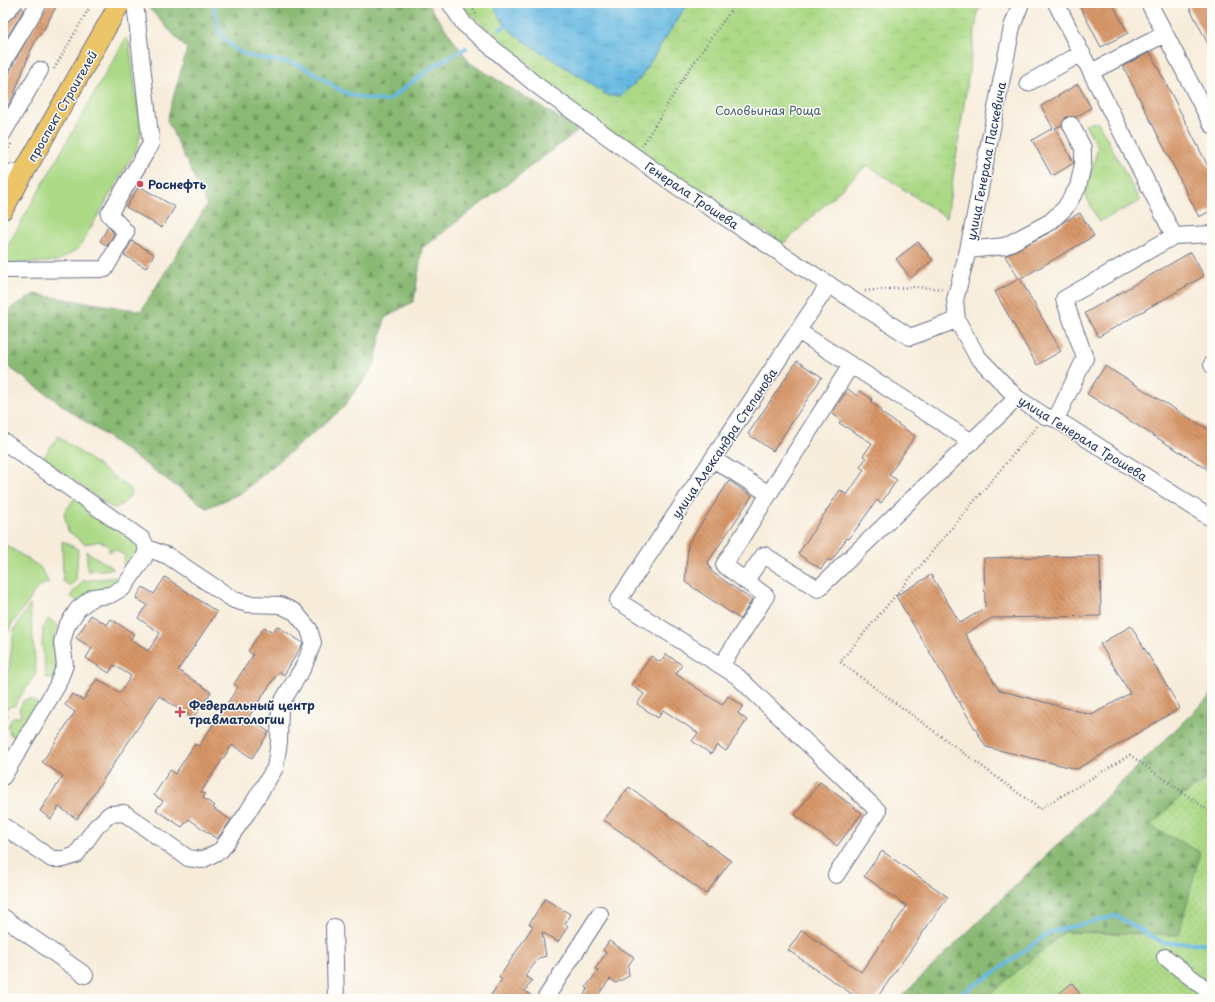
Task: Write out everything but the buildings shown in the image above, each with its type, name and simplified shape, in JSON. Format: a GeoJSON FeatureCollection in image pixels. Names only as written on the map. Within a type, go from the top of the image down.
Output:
{"type":"FeatureCollection","features":[{"type":"Feature","properties":{"kind":"main road","name":"проспект Строителей"},"geometry":{"type":"LineString","coordinates":[[3,209],[120,3]]}},
{"type":"Feature","properties":{"kind":"street"},"geometry":{"type":"LineString","coordinates":[[3,14],[14,3]]}},
{"type":"Feature","properties":{"kind":"street"},"geometry":{"type":"LineString","coordinates":[[3,64],[6,56],[39,3]]}},
{"type":"Feature","properties":{"kind":"street"},"geometry":{"type":"LineString","coordinates":[[3,270],[105,269],[126,232],[109,214],[151,144],[134,3]]}},
{"type":"Feature","properties":{"kind":"street","name":"Генерала Трошева"},"geometry":{"type":"LineString","coordinates":[[450,3],[464,24],[535,84],[678,187],[910,337],[957,320]]}},
{"type":"Feature","properties":{"kind":"street","name":"улица Генерала Паскевича"},"geometry":{"type":"LineString","coordinates":[[957,320],[955,300],[968,250],[1012,28],[1021,3]]}},
{"type":"Feature","properties":{"kind":"street"},"geometry":{"type":"LineString","coordinates":[[1056,3],[1174,236]]}},
{"type":"Feature","properties":{"kind":"street"},"geometry":{"type":"LineString","coordinates":[[1149,3],[1212,125]]}},
{"type":"Feature","properties":{"kind":"street"},"geometry":{"type":"LineString","coordinates":[[1091,72],[1165,34]]}},
{"type":"Feature","properties":{"kind":"street"},"geometry":{"type":"LineString","coordinates":[[1028,83],[1082,53]]}},
{"type":"Feature","properties":{"kind":"street"},"geometry":{"type":"LineString","coordinates":[[3,133],[40,70]]}},
{"type":"Feature","properties":{"kind":"street"},"geometry":{"type":"LineString","coordinates":[[968,250],[1005,246],[1050,222],[1065,208],[1078,187],[1083,164],[1083,148],[1070,125]]}},
{"type":"Feature","properties":{"kind":"street"},"geometry":{"type":"LineString","coordinates":[[3,173],[24,172]]}},
{"type":"Feature","properties":{"kind":"street"},"geometry":{"type":"LineString","coordinates":[[1050,418],[1085,358],[1064,299],[1174,236],[1212,234]]}},
{"type":"Feature","properties":{"kind":"street","name":"улица Александра Степанова"},"geometry":{"type":"LineString","coordinates":[[721,666],[618,601],[829,284]]}},
{"type":"Feature","properties":{"kind":"street","name":"улица Генерала Трошева"},"geometry":{"type":"LineString","coordinates":[[957,320],[977,356],[1017,398],[1210,513]]}},
{"type":"Feature","properties":{"kind":"street"},"geometry":{"type":"LineString","coordinates":[[798,331],[972,442]]}},
{"type":"Feature","properties":{"kind":"street"},"geometry":{"type":"LineString","coordinates":[[836,875],[878,811],[737,676],[721,666],[766,596],[724,565],[851,365]]}},
{"type":"Feature","properties":{"kind":"street"},"geometry":{"type":"LineString","coordinates":[[746,581],[764,555],[818,589],[1017,398]]}},
{"type":"Feature","properties":{"kind":"street"},"geometry":{"type":"LineString","coordinates":[[3,441],[142,539],[147,548],[168,556],[234,600],[248,604],[280,605],[295,612],[309,629],[313,643],[304,666],[280,705],[275,768],[247,813],[221,850],[202,860],[188,858],[124,813],[110,814],[96,827],[76,855],[64,859],[52,859],[3,826]]}},
{"type":"Feature","properties":{"kind":"street"},"geometry":{"type":"LineString","coordinates":[[713,459],[769,494]]}},
{"type":"Feature","properties":{"kind":"street"},"geometry":{"type":"LineString","coordinates":[[3,777],[57,686],[65,665],[62,643],[66,627],[78,609],[93,597],[110,596],[124,587],[144,558],[147,548]]}},
{"type":"Feature","properties":{"kind":"street"},"geometry":{"type":"LineString","coordinates":[[545,999],[600,914]]}},
{"type":"Feature","properties":{"kind":"street"},"geometry":{"type":"LineString","coordinates":[[3,917],[85,975]]}},
{"type":"Feature","properties":{"kind":"street"},"geometry":{"type":"LineString","coordinates":[[334,927],[336,999]]}},
{"type":"Feature","properties":{"kind":"street"},"geometry":{"type":"LineString","coordinates":[[1165,957],[1212,994]]}},
{"type":"Feature","properties":{"kind":"path"},"geometry":{"type":"LineString","coordinates":[[469,3],[481,20]]}},
{"type":"Feature","properties":{"kind":"path"},"geometry":{"type":"LineString","coordinates":[[643,145],[688,71],[736,3]]}},
{"type":"Feature","properties":{"kind":"path"},"geometry":{"type":"LineString","coordinates":[[636,141],[649,150]]}},
{"type":"Feature","properties":{"kind":"path"},"geometry":{"type":"LineString","coordinates":[[843,293],[912,287],[958,289]]}},
{"type":"Feature","properties":{"kind":"path"},"geometry":{"type":"LineString","coordinates":[[1050,418],[840,662],[1040,809],[1130,755],[1212,813]]}},
{"type":"Feature","properties":{"kind":"green space"},"geometry":{"type":"Polygon","coordinates":[[[147,3],[427,3],[470,63],[579,130],[422,248],[414,301],[385,318],[374,366],[343,408],[241,493],[207,508],[6,365],[4,331],[11,308],[34,294],[141,311],[207,205],[167,120],[187,49],[146,5],[147,3]]]}},
{"type":"Feature","properties":{"kind":"green space","name":"Соловьиная Роща"},"geometry":{"type":"Polygon","coordinates":[[[459,3],[985,3],[978,11],[947,218],[867,165],[784,243],[606,137],[459,3]]]}},
{"type":"Feature","properties":{"kind":"green space"},"geometry":{"type":"Polygon","coordinates":[[[126,38],[129,41],[141,131],[138,146],[79,248],[58,261],[3,265],[3,254],[126,38]]]}},
{"type":"Feature","properties":{"kind":"green space"},"geometry":{"type":"Polygon","coordinates":[[[1098,122],[1140,201],[1099,222],[1085,194],[1098,147],[1085,124],[1098,122]]]}},
{"type":"Feature","properties":{"kind":"green space"},"geometry":{"type":"Polygon","coordinates":[[[58,436],[132,490],[126,501],[115,508],[109,506],[43,458],[58,436]]]}},
{"type":"Feature","properties":{"kind":"green space"},"geometry":{"type":"Polygon","coordinates":[[[75,498],[85,506],[86,511],[90,516],[97,513],[108,522],[108,527],[113,529],[119,527],[134,536],[141,553],[131,570],[123,565],[125,556],[116,550],[109,552],[109,546],[100,541],[85,544],[68,531],[64,513],[75,498]]]}},
{"type":"Feature","properties":{"kind":"green space"},"geometry":{"type":"Polygon","coordinates":[[[62,541],[78,549],[76,580],[70,586],[63,581],[62,541]]]}},
{"type":"Feature","properties":{"kind":"green space"},"geometry":{"type":"Polygon","coordinates":[[[3,543],[40,567],[49,583],[41,585],[33,593],[30,600],[12,624],[5,638],[5,663],[3,667],[3,543]]]}},
{"type":"Feature","properties":{"kind":"green space"},"geometry":{"type":"Polygon","coordinates":[[[86,551],[114,569],[88,571],[86,551]]]}},
{"type":"Feature","properties":{"kind":"green space"},"geometry":{"type":"Polygon","coordinates":[[[116,577],[123,582],[79,602],[70,596],[83,581],[116,577]]]}},
{"type":"Feature","properties":{"kind":"green space"},"geometry":{"type":"Polygon","coordinates":[[[30,605],[36,673],[14,706],[9,706],[6,711],[8,715],[3,723],[3,678],[9,668],[14,630],[30,605]]]}},
{"type":"Feature","properties":{"kind":"green space"},"geometry":{"type":"Polygon","coordinates":[[[49,619],[58,626],[53,640],[57,666],[53,680],[46,677],[42,644],[43,627],[49,619]]]}},
{"type":"Feature","properties":{"kind":"green space"},"geometry":{"type":"Polygon","coordinates":[[[1212,694],[1212,775],[1178,799],[1150,826],[1200,852],[1179,935],[1064,932],[984,999],[899,999],[1212,694]]]}},
{"type":"Feature","properties":{"kind":"green space"},"geometry":{"type":"Polygon","coordinates":[[[31,699],[38,704],[15,738],[10,734],[7,728],[13,717],[19,717],[21,714],[19,709],[24,700],[31,699]]]}},
{"type":"Feature","properties":{"kind":"green space"},"geometry":{"type":"Polygon","coordinates":[[[1212,775],[1212,999],[984,999],[1064,932],[1179,935],[1200,852],[1150,826],[1178,799],[1212,775]]]}},
{"type":"Feature","properties":{"kind":"water"},"geometry":{"type":"Polygon","coordinates":[[[493,3],[688,3],[640,78],[621,96],[609,96],[515,35],[499,17],[493,3]]]}},
{"type":"Feature","properties":{"kind":"waterway"},"geometry":{"type":"LineString","coordinates":[[214,3],[220,33],[234,48],[240,52],[255,57],[288,62],[302,66],[342,91],[364,98],[387,101],[435,65],[466,48]]}},
{"type":"Feature","properties":{"kind":"waterway"},"geometry":{"type":"LineString","coordinates":[[500,29],[511,23]]}},
{"type":"Feature","properties":{"kind":"waterway"},"geometry":{"type":"LineString","coordinates":[[952,999],[994,973],[1050,932],[1116,916],[1164,943],[1206,943],[1212,939]]}},
{"type":"Feature","properties":{"kind":"place","name":"Роснефть"},"geometry":{"type":"Point","coordinates":[140,184]}},
{"type":"Feature","properties":{"kind":"place","name":"Федеральный центр травматологии"},"geometry":{"type":"Point","coordinates":[180,712]}}]}
